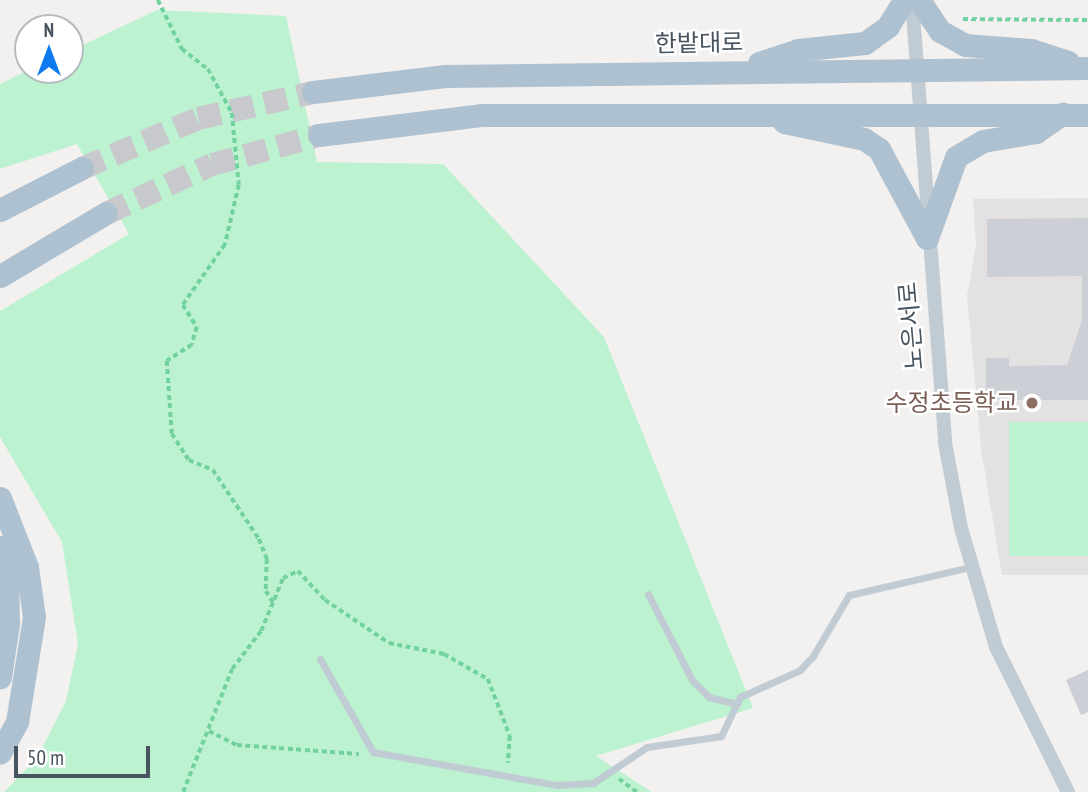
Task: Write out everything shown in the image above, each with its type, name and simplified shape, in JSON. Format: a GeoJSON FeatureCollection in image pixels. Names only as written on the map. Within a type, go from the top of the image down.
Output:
{"type":"FeatureCollection","features":[{"type":"Feature","properties":{"kind":"main road"},"geometry":{"type":"LineString","coordinates":[[743,68],[798,50],[865,43],[888,26],[904,0]]}},
{"type":"Feature","properties":{"kind":"main road"},"geometry":{"type":"LineString","coordinates":[[919,0],[940,31],[965,45],[1031,50],[1088,67]]}},
{"type":"Feature","properties":{"kind":"main road","name":"한밭대로"},"geometry":{"type":"LineString","coordinates":[[313,92],[445,76],[743,68],[914,70],[1088,67]]}},
{"type":"Feature","properties":{"kind":"main road"},"geometry":{"type":"LineString","coordinates":[[740,111],[864,139],[880,149],[927,238]]}},
{"type":"Feature","properties":{"kind":"main road"},"geometry":{"type":"LineString","coordinates":[[320,135],[481,115],[740,111],[1088,115]]}},
{"type":"Feature","properties":{"kind":"main road"},"geometry":{"type":"LineString","coordinates":[[927,238],[956,157],[984,141],[1036,132],[1062,114]]}},
{"type":"Feature","properties":{"kind":"main road"},"geometry":{"type":"LineString","coordinates":[[5,205],[82,168]]}},
{"type":"Feature","properties":{"kind":"main road"},"geometry":{"type":"LineString","coordinates":[[0,276],[36,248],[106,213]]}},
{"type":"Feature","properties":{"kind":"main road"},"geometry":{"type":"LineString","coordinates":[[0,498],[27,567],[34,617],[17,722],[0,753]]}},
{"type":"Feature","properties":{"kind":"main road"},"geometry":{"type":"LineString","coordinates":[[0,547],[8,569],[8,624],[0,677]]}},
{"type":"Feature","properties":{"kind":"street","name":"노은서로"},"geometry":{"type":"LineString","coordinates":[[912,0],[916,112],[944,443],[970,567],[996,647],[1068,792]]}},
{"type":"Feature","properties":{"kind":"lane"},"geometry":{"type":"LineString","coordinates":[[320,659],[373,752],[557,785],[593,783],[613,774],[630,754],[647,747],[721,736],[737,704],[776,677],[800,670],[849,595],[970,567]]}},
{"type":"Feature","properties":{"kind":"lane"},"geometry":{"type":"LineString","coordinates":[[648,594],[692,680],[709,696],[737,704]]}},
{"type":"Feature","properties":{"kind":"path"},"geometry":{"type":"LineString","coordinates":[[158,0],[183,49],[208,69],[232,113],[239,185],[225,245],[183,305],[197,327],[192,345],[167,361],[172,434],[189,460],[213,470],[259,539],[267,559],[266,591],[274,604]]}},
{"type":"Feature","properties":{"kind":"path"},"geometry":{"type":"LineString","coordinates":[[963,19],[1088,20]]}},
{"type":"Feature","properties":{"kind":"path"},"geometry":{"type":"LineString","coordinates":[[183,792],[232,669],[274,604],[283,578],[298,571],[325,600],[389,643],[444,654],[475,669],[488,680],[510,736],[508,776]]}},
{"type":"Feature","properties":{"kind":"path"},"geometry":{"type":"LineString","coordinates":[[209,731],[237,745],[373,752]]}},
{"type":"Feature","properties":{"kind":"path"},"geometry":{"type":"LineString","coordinates":[[613,774],[637,792]]}},
{"type":"Feature","properties":{"kind":"shaded area","name":"수정초등학교"},"geometry":{"type":"Polygon","coordinates":[[[1088,198],[1088,575],[1002,575],[981,448],[967,296],[976,244],[973,199],[1088,198]]]}},
{"type":"Feature","properties":{"kind":"green space"},"geometry":{"type":"Polygon","coordinates":[[[157,10],[286,16],[317,162],[443,164],[604,337],[753,708],[596,756],[652,792],[4,792],[37,758],[66,701],[78,644],[62,542],[0,437],[0,311],[129,234],[77,144],[0,169],[0,84],[14,77],[14,84],[84,84],[84,44],[157,10]]]}},
{"type":"Feature","properties":{"kind":"green space"},"geometry":{"type":"Polygon","coordinates":[[[1009,422],[1088,422],[1088,556],[1009,556],[1009,422]]]}},
{"type":"Feature","properties":{"kind":"building"},"geometry":{"type":"Polygon","coordinates":[[[1088,218],[1088,400],[986,400],[986,358],[1009,358],[1009,366],[1067,365],[1082,320],[1082,276],[987,277],[987,219],[1088,218]]]}},
{"type":"Feature","properties":{"kind":"building"},"geometry":{"type":"Polygon","coordinates":[[[1088,670],[1088,712],[1081,715],[1066,680],[1088,670]]]}},
{"type":"Feature","properties":{"kind":"tunnel"},"geometry":{"type":"LineString","coordinates":[[82,168],[198,118],[313,92]]}},
{"type":"Feature","properties":{"kind":"tunnel"},"geometry":{"type":"LineString","coordinates":[[106,213],[212,164],[319,135]]}},
{"type":"Feature","properties":{"kind":"place","name":"수정초등학교"},"geometry":{"type":"Point","coordinates":[1032,403]}}]}
